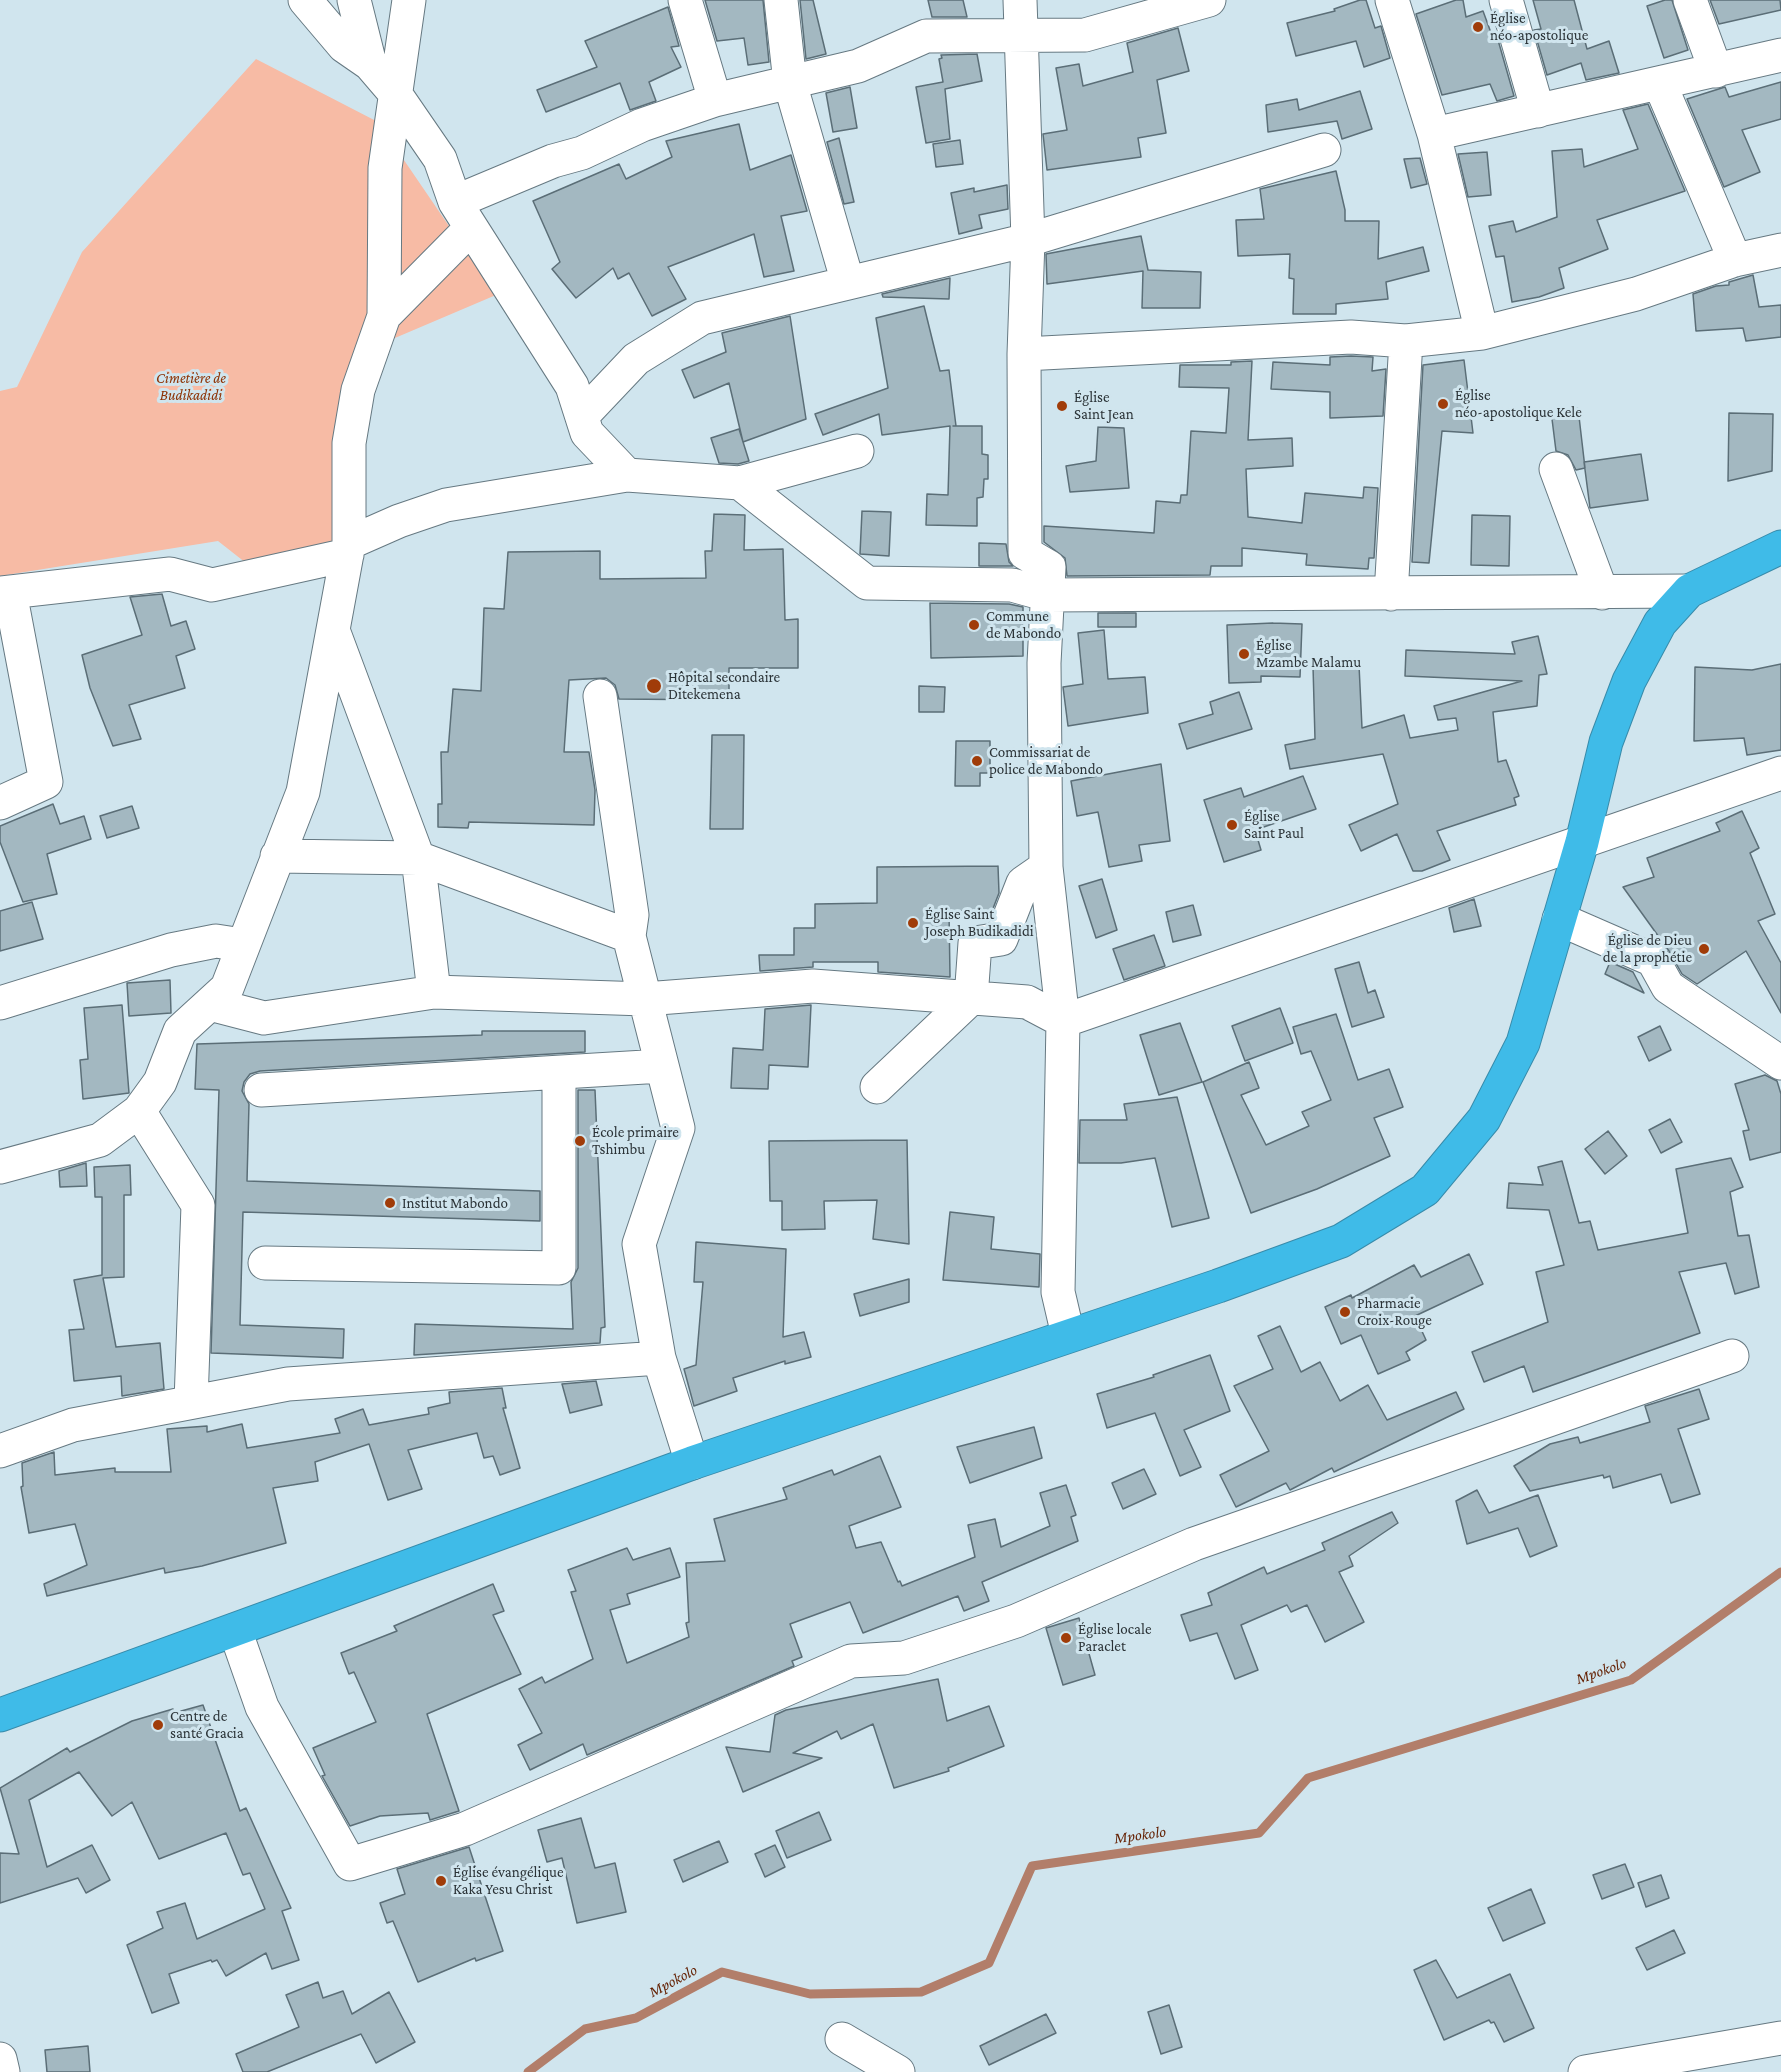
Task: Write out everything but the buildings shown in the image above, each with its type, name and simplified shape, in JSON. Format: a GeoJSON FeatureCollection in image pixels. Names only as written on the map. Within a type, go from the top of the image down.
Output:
{"type":"FeatureCollection","features":[{"type":"Feature","properties":{"kind":"highway"},"geometry":{"type":"LineString","coordinates":[[0,1715],[692,1463],[1218,1286],[1341,1241],[1425,1190],[1484,1119],[1523,1043],[1582,842],[1606,742],[1629,681],[1660,623],[1689,591],[1781,547]]}},
{"type":"Feature","properties":{"kind":"street"},"geometry":{"type":"LineString","coordinates":[[304,0],[344,46],[370,64],[394,92],[440,159],[463,215],[572,386],[586,433],[627,475]]}},
{"type":"Feature","properties":{"kind":"street"},"geometry":{"type":"LineString","coordinates":[[354,0],[370,64]]}},
{"type":"Feature","properties":{"kind":"street"},"geometry":{"type":"LineString","coordinates":[[384,316],[385,168],[394,92],[409,0]]}},
{"type":"Feature","properties":{"kind":"street"},"geometry":{"type":"LineString","coordinates":[[685,0],[715,100]]}},
{"type":"Feature","properties":{"kind":"street"},"geometry":{"type":"LineString","coordinates":[[781,0],[790,83],[848,283]]}},
{"type":"Feature","properties":{"kind":"street"},"geometry":{"type":"LineString","coordinates":[[1020,0],[1028,240],[1024,354],[1025,553],[1048,567],[1044,663],[1046,867],[1063,1021],[1058,1292],[1068,1335]]}},
{"type":"Feature","properties":{"kind":"street"},"geometry":{"type":"LineString","coordinates":[[0,1167],[100,1140],[139,1111],[160,1082],[180,1031],[227,988],[303,792],[348,549],[349,442],[358,390],[384,316],[463,215],[553,161],[582,153],[642,125],[715,100],[858,66],[927,36],[1022,33],[1085,35],[1161,7],[1209,0]]}},
{"type":"Feature","properties":{"kind":"street"},"geometry":{"type":"LineString","coordinates":[[1392,0],[1434,134],[1482,333]]}},
{"type":"Feature","properties":{"kind":"street"},"geometry":{"type":"LineString","coordinates":[[1506,0],[1538,111]]}},
{"type":"Feature","properties":{"kind":"street"},"geometry":{"type":"LineString","coordinates":[[1690,0],[1716,71]]}},
{"type":"Feature","properties":{"kind":"street"},"geometry":{"type":"LineString","coordinates":[[1434,134],[1781,55]]}},
{"type":"Feature","properties":{"kind":"street"},"geometry":{"type":"LineString","coordinates":[[1660,84],[1735,260]]}},
{"type":"Feature","properties":{"kind":"street"},"geometry":{"type":"LineString","coordinates":[[582,416],[636,359],[702,318],[1028,240],[1324,150]]}},
{"type":"Feature","properties":{"kind":"street"},"geometry":{"type":"LineString","coordinates":[[1024,354],[1351,337],[1406,341],[1482,333],[1636,294],[1735,260],[1781,250]]}},
{"type":"Feature","properties":{"kind":"street"},"geometry":{"type":"LineString","coordinates":[[1391,594],[1406,341]]}},
{"type":"Feature","properties":{"kind":"street"},"geometry":{"type":"LineString","coordinates":[[0,803],[46,782],[5,592],[170,574],[212,585],[348,549],[399,521],[446,505],[627,475],[740,483],[856,451]]}},
{"type":"Feature","properties":{"kind":"street"},"geometry":{"type":"LineString","coordinates":[[1556,470],[1602,593]]}},
{"type":"Feature","properties":{"kind":"street"},"geometry":{"type":"LineString","coordinates":[[740,483],[867,583],[1012,585],[1048,595],[1689,591]]}},
{"type":"Feature","properties":{"kind":"street"},"geometry":{"type":"LineString","coordinates":[[333,630],[418,858],[434,992]]}},
{"type":"Feature","properties":{"kind":"street"},"geometry":{"type":"LineString","coordinates":[[600,696],[632,915],[629,936],[678,1128],[639,1244],[659,1358],[692,1463]]}},
{"type":"Feature","properties":{"kind":"street"},"geometry":{"type":"LineString","coordinates":[[210,1004],[264,1018],[434,992],[645,999],[813,986],[1027,1002],[1063,1021],[1781,773]]}},
{"type":"Feature","properties":{"kind":"street"},"geometry":{"type":"LineString","coordinates":[[277,856],[418,858],[629,936]]}},
{"type":"Feature","properties":{"kind":"street"},"geometry":{"type":"LineString","coordinates":[[877,1087],[971,998],[975,944],[1001,939],[1023,883],[1046,867]]}},
{"type":"Feature","properties":{"kind":"street"},"geometry":{"type":"LineString","coordinates":[[1559,919],[1653,960],[1668,987],[1781,1063]]}},
{"type":"Feature","properties":{"kind":"street"},"geometry":{"type":"LineString","coordinates":[[0,1003],[171,950],[216,941],[242,945]]}},
{"type":"Feature","properties":{"kind":"street"},"geometry":{"type":"LineString","coordinates":[[261,1090],[662,1066]]}},
{"type":"Feature","properties":{"kind":"street"},"geometry":{"type":"LineString","coordinates":[[265,1263],[559,1268],[559,1072]]}},
{"type":"Feature","properties":{"kind":"street"},"geometry":{"type":"LineString","coordinates":[[139,1111],[198,1205],[190,1402]]}},
{"type":"Feature","properties":{"kind":"street"},"geometry":{"type":"LineString","coordinates":[[235,1630],[262,1707],[350,1864],[465,1829],[851,1661],[904,1658],[1016,1621],[1194,1544],[1732,1356]]}},
{"type":"Feature","properties":{"kind":"street"},"geometry":{"type":"LineString","coordinates":[[0,1451],[73,1425],[288,1384],[659,1358]]}},
{"type":"Feature","properties":{"kind":"street"},"geometry":{"type":"LineString","coordinates":[[1585,2072],[1781,2037]]}},
{"type":"Feature","properties":{"kind":"street"},"geometry":{"type":"LineString","coordinates":[[842,2039],[898,2072]]}},
{"type":"Feature","properties":{"kind":"street"},"geometry":{"type":"LineString","coordinates":[[0,2058],[3,2072]]}},
{"type":"Feature","properties":{"kind":"green space","name":"Cimetière de Budikadidi"},"geometry":{"type":"Polygon","coordinates":[[[256,59],[378,122],[496,295],[362,352],[333,547],[246,563],[218,541],[0,576],[0,391],[17,387],[82,252],[256,59]]]}},
{"type":"Feature","properties":{"kind":"waterway","name":"Mpokolo"},"geometry":{"type":"LineString","coordinates":[[528,2072],[585,2029],[636,2018],[722,1972],[810,1994],[921,1992],[989,1963],[1032,1866],[1259,1833],[1308,1778],[1631,1680],[1781,1572]]}},
{"type":"Feature","properties":{"kind":"place","name":"Église néo-apostolique"},"geometry":{"type":"Point","coordinates":[1478,27]}},
{"type":"Feature","properties":{"kind":"place","name":"Église néo-apostolique Kele"},"geometry":{"type":"Point","coordinates":[1443,404]}},
{"type":"Feature","properties":{"kind":"place","name":"Église Saint Jean"},"geometry":{"type":"Point","coordinates":[1062,406]}},
{"type":"Feature","properties":{"kind":"place","name":"Commune de Mabondo"},"geometry":{"type":"Point","coordinates":[974,625]}},
{"type":"Feature","properties":{"kind":"place","name":"Église Mzambe Malamu"},"geometry":{"type":"Point","coordinates":[1244,654]}},
{"type":"Feature","properties":{"kind":"place","name":"Hôpital secondaire Ditekemena"},"geometry":{"type":"Point","coordinates":[654,686]}},
{"type":"Feature","properties":{"kind":"place","name":"Commissariat de police de Mabondo"},"geometry":{"type":"Point","coordinates":[977,761]}},
{"type":"Feature","properties":{"kind":"place","name":"Église Saint Paul"},"geometry":{"type":"Point","coordinates":[1232,825]}},
{"type":"Feature","properties":{"kind":"place","name":"Église Saint Joseph Budikadidi"},"geometry":{"type":"Point","coordinates":[913,923]}},
{"type":"Feature","properties":{"kind":"place","name":"Église de Dieu de la prophétie"},"geometry":{"type":"Point","coordinates":[1704,949]}},
{"type":"Feature","properties":{"kind":"place","name":"École primaire Tshimbu"},"geometry":{"type":"Point","coordinates":[580,1141]}},
{"type":"Feature","properties":{"kind":"place","name":"Institut Mabondo"},"geometry":{"type":"Point","coordinates":[390,1203]}},
{"type":"Feature","properties":{"kind":"place","name":"Pharmacie Croix-Rouge"},"geometry":{"type":"Point","coordinates":[1345,1312]}},
{"type":"Feature","properties":{"kind":"place","name":"Église locale Paraclet"},"geometry":{"type":"Point","coordinates":[1066,1638]}},
{"type":"Feature","properties":{"kind":"place","name":"Centre de santé Gracia"},"geometry":{"type":"Point","coordinates":[158,1725]}},
{"type":"Feature","properties":{"kind":"place","name":"Église évangélique Kaka Yesu Christ"},"geometry":{"type":"Point","coordinates":[441,1881]}}]}
